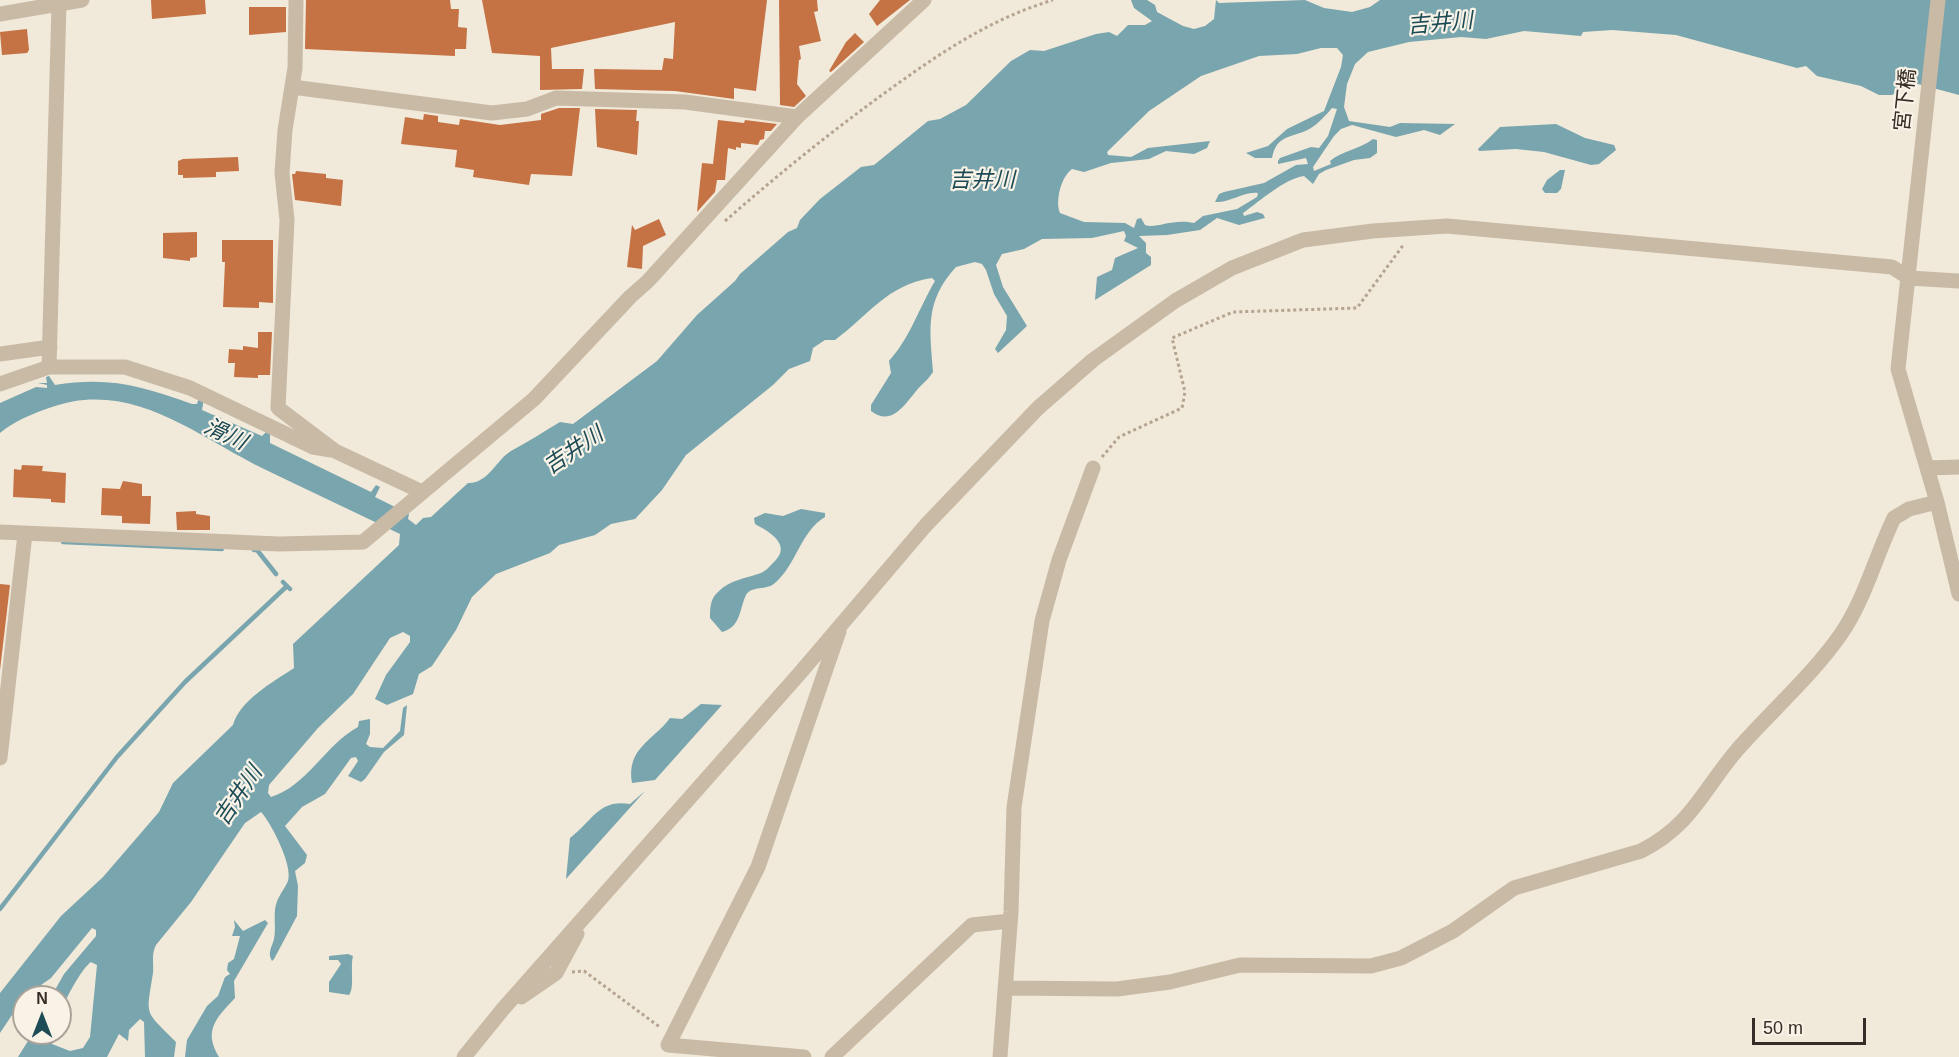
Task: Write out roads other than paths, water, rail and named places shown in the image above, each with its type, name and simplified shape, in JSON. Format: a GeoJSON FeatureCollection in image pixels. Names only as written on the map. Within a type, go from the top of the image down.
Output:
{"type":"FeatureCollection","features":[{"type":"Feature","properties":{"kind":"street"},"geometry":{"type":"LineString","coordinates":[[0,14],[82,0]]}},
{"type":"Feature","properties":{"kind":"street"},"geometry":{"type":"LineString","coordinates":[[296,0],[295,68],[285,130],[282,173],[287,220],[278,408],[335,451],[420,491]]}},
{"type":"Feature","properties":{"kind":"street"},"geometry":{"type":"LineString","coordinates":[[0,532],[279,543],[363,542],[420,491],[534,399],[630,297],[648,281],[797,117],[924,0]]}},
{"type":"Feature","properties":{"kind":"street","name":"宮下橋"},"geometry":{"type":"LineString","coordinates":[[1938,0],[1898,369],[1937,502],[1959,594]]}},
{"type":"Feature","properties":{"kind":"street"},"geometry":{"type":"LineString","coordinates":[[49,367],[58,4]]}},
{"type":"Feature","properties":{"kind":"street"},"geometry":{"type":"LineString","coordinates":[[292,87],[492,113],[527,109],[556,98],[685,102],[797,117]]}},
{"type":"Feature","properties":{"kind":"street"},"geometry":{"type":"LineString","coordinates":[[464,1057],[503,1009],[926,525],[1038,408],[1093,360],[1175,301],[1232,268],[1303,240],[1447,226],[1892,267],[1909,278],[1959,281]]}},
{"type":"Feature","properties":{"kind":"street"},"geometry":{"type":"LineString","coordinates":[[0,354],[50,347]]}},
{"type":"Feature","properties":{"kind":"street"},"geometry":{"type":"LineString","coordinates":[[0,384],[49,367],[125,367],[190,388],[313,447],[335,451]]}},
{"type":"Feature","properties":{"kind":"street"},"geometry":{"type":"LineString","coordinates":[[1927,468],[1959,467]]}},
{"type":"Feature","properties":{"kind":"street"},"geometry":{"type":"LineString","coordinates":[[1000,1057],[1010,921],[1014,807],[1042,621],[1059,560],[1093,468]]}},
{"type":"Feature","properties":{"kind":"street"},"geometry":{"type":"LineString","coordinates":[[1005,988],[1117,989],[1170,982],[1240,965],[1371,966],[1401,958],[1453,931],[1514,888],[1641,851],[1657,843],[1684,821],[1737,750],[1808,676],[1842,632],[1894,518],[1909,509],[1937,502]]}},
{"type":"Feature","properties":{"kind":"street"},"geometry":{"type":"LineString","coordinates":[[0,759],[25,534]]}},
{"type":"Feature","properties":{"kind":"street"},"geometry":{"type":"LineString","coordinates":[[804,1057],[668,1045],[759,867],[842,623]]}},
{"type":"Feature","properties":{"kind":"street"},"geometry":{"type":"LineString","coordinates":[[503,1009],[556,973],[589,910]]}},
{"type":"Feature","properties":{"kind":"street"},"geometry":{"type":"LineString","coordinates":[[832,1057],[972,925],[1010,921]]}},
{"type":"Feature","properties":{"kind":"water","name":"吉井川"},"geometry":{"type":"Polygon","coordinates":[[[1131,0],[1147,0],[1155,5],[1157,12],[1183,26],[1194,29],[1205,26],[1214,19],[1216,0],[1219,3],[1305,0],[1324,8],[1352,12],[1370,7],[1380,0],[1959,0],[1959,95],[1918,84],[1905,87],[1892,95],[1879,95],[1861,86],[1817,76],[1806,66],[1797,68],[1676,35],[1612,30],[1583,32],[1581,36],[1524,31],[1486,39],[1461,37],[1409,42],[1368,52],[1355,64],[1347,84],[1344,107],[1349,121],[1390,127],[1400,123],[1455,124],[1440,135],[1424,130],[1396,137],[1352,125],[1341,129],[1313,167],[1314,171],[1331,164],[1330,161],[1345,152],[1373,139],[1377,140],[1377,153],[1370,158],[1354,160],[1326,170],[1319,174],[1313,184],[1304,176],[1288,181],[1243,213],[1244,216],[1257,212],[1263,214],[1265,218],[1239,225],[1217,218],[1200,230],[1139,236],[1146,243],[1146,253],[1151,257],[1151,265],[1095,300],[1097,277],[1112,270],[1115,258],[1138,248],[1124,241],[1126,236],[1124,231],[1092,238],[1042,239],[1024,249],[1002,254],[996,265],[1003,287],[1027,326],[998,353],[995,349],[1006,330],[1007,316],[994,294],[986,270],[982,264],[975,262],[956,267],[938,292],[931,317],[933,372],[903,407],[892,415],[885,416],[871,411],[871,405],[891,373],[889,361],[909,333],[935,281],[932,278],[903,287],[880,302],[835,340],[825,340],[813,348],[810,361],[789,369],[773,385],[686,455],[662,490],[635,519],[611,524],[595,535],[559,545],[550,553],[496,574],[472,597],[456,630],[432,666],[419,674],[413,694],[387,705],[375,699],[386,675],[410,642],[410,636],[403,632],[390,638],[353,694],[318,728],[269,785],[268,793],[271,797],[284,792],[347,734],[358,727],[359,721],[370,719],[370,734],[366,744],[370,747],[383,748],[400,731],[403,708],[407,705],[404,735],[384,752],[365,779],[361,782],[348,776],[358,761],[356,757],[351,758],[325,794],[302,807],[285,826],[307,855],[305,863],[295,871],[298,886],[297,916],[274,959],[272,961],[270,953],[275,935],[276,906],[289,874],[285,856],[271,826],[261,812],[245,823],[191,902],[154,949],[149,998],[150,1012],[158,1024],[176,1042],[174,1057],[145,1057],[144,1022],[140,1019],[129,1030],[128,1041],[119,1034],[107,1057],[18,1057],[26,1045],[55,1045],[70,1051],[83,1048],[90,1037],[97,965],[91,962],[72,989],[72,985],[58,985],[64,974],[96,936],[96,930],[92,928],[51,978],[41,985],[12,985],[12,1015],[0,1033],[0,993],[61,916],[103,877],[159,812],[173,783],[233,725],[250,700],[294,668],[293,644],[399,545],[400,534],[264,469],[187,427],[135,405],[107,400],[79,401],[30,415],[0,433],[0,403],[36,387],[47,388],[47,385],[38,383],[47,383],[46,377],[49,376],[55,385],[74,382],[125,384],[192,404],[197,404],[199,397],[204,399],[202,410],[262,436],[266,432],[270,434],[270,443],[371,492],[376,485],[380,487],[375,497],[409,514],[408,519],[416,525],[423,518],[431,517],[468,483],[481,480],[511,451],[560,422],[573,424],[657,361],[697,315],[788,232],[797,228],[800,220],[820,199],[861,167],[874,165],[928,121],[940,119],[966,105],[1011,61],[1030,50],[1044,51],[1096,34],[1109,32],[1117,36],[1128,25],[1145,25],[1152,21],[1134,8],[1131,0]],[[1321,48],[1297,54],[1259,56],[1201,76],[1149,111],[1107,152],[1108,155],[1131,157],[1148,148],[1210,141],[1207,148],[1194,154],[1166,151],[1149,159],[1111,163],[1084,172],[1072,169],[1060,190],[1058,202],[1060,213],[1084,222],[1125,223],[1134,228],[1137,219],[1141,218],[1145,225],[1149,226],[1179,222],[1194,223],[1203,216],[1237,209],[1257,197],[1258,193],[1215,202],[1219,194],[1264,183],[1296,165],[1308,164],[1306,158],[1278,164],[1278,161],[1280,158],[1311,147],[1319,148],[1328,136],[1337,109],[1332,108],[1311,128],[1282,140],[1274,150],[1272,158],[1255,158],[1246,153],[1268,146],[1287,129],[1324,111],[1341,67],[1343,55],[1337,48],[1321,48]]]}},
{"type":"Feature","properties":{"kind":"water"},"geometry":{"type":"Polygon","coordinates":[[[1556,124],[1585,138],[1614,145],[1616,150],[1599,164],[1591,165],[1544,152],[1516,149],[1479,151],[1478,149],[1500,127],[1556,124]]]}},
{"type":"Feature","properties":{"kind":"water"},"geometry":{"type":"Polygon","coordinates":[[[1560,170],[1565,170],[1561,189],[1557,193],[1545,193],[1542,189],[1547,180],[1560,170]]]}},
{"type":"Feature","properties":{"kind":"water"},"geometry":{"type":"Polygon","coordinates":[[[801,509],[825,513],[825,517],[810,531],[789,567],[775,583],[752,590],[746,595],[736,622],[728,630],[722,632],[710,618],[711,604],[715,595],[733,582],[763,572],[780,555],[780,544],[766,530],[755,524],[754,518],[765,513],[783,516],[801,509]]]}},
{"type":"Feature","properties":{"kind":"water"},"geometry":{"type":"Polygon","coordinates":[[[701,704],[722,705],[655,780],[632,783],[633,761],[643,746],[670,718],[682,719],[701,704]]]}},
{"type":"Feature","properties":{"kind":"water"},"geometry":{"type":"Polygon","coordinates":[[[645,791],[566,879],[570,838],[603,808],[619,803],[630,804],[645,791]]]}},
{"type":"Feature","properties":{"kind":"water"},"geometry":{"type":"Polygon","coordinates":[[[234,920],[243,931],[265,920],[268,923],[234,981],[235,998],[214,1025],[212,1040],[219,1057],[185,1057],[187,1040],[207,1006],[218,996],[225,977],[230,974],[227,970],[228,963],[234,959],[240,936],[232,936],[235,927],[234,920]]]}},
{"type":"Feature","properties":{"kind":"water"},"geometry":{"type":"Polygon","coordinates":[[[348,954],[353,956],[351,992],[349,995],[329,992],[329,982],[341,964],[338,960],[329,960],[329,956],[348,954]]]}},
{"type":"Feature","properties":{"kind":"waterway"},"geometry":{"type":"LineString","coordinates":[[63,542],[222,549]]}},
{"type":"Feature","properties":{"kind":"waterway"},"geometry":{"type":"LineString","coordinates":[[254,550],[257,550],[276,574]]}},
{"type":"Feature","properties":{"kind":"waterway"},"geometry":{"type":"LineString","coordinates":[[283,582],[290,589]]}},
{"type":"Feature","properties":{"kind":"waterway"},"geometry":{"type":"LineString","coordinates":[[0,909],[117,757],[185,682],[287,586]]}},
{"type":"Feature","properties":{"kind":"water label","name":"滑川"},"geometry":{"type":"Point","coordinates":[225,435]}}]}
